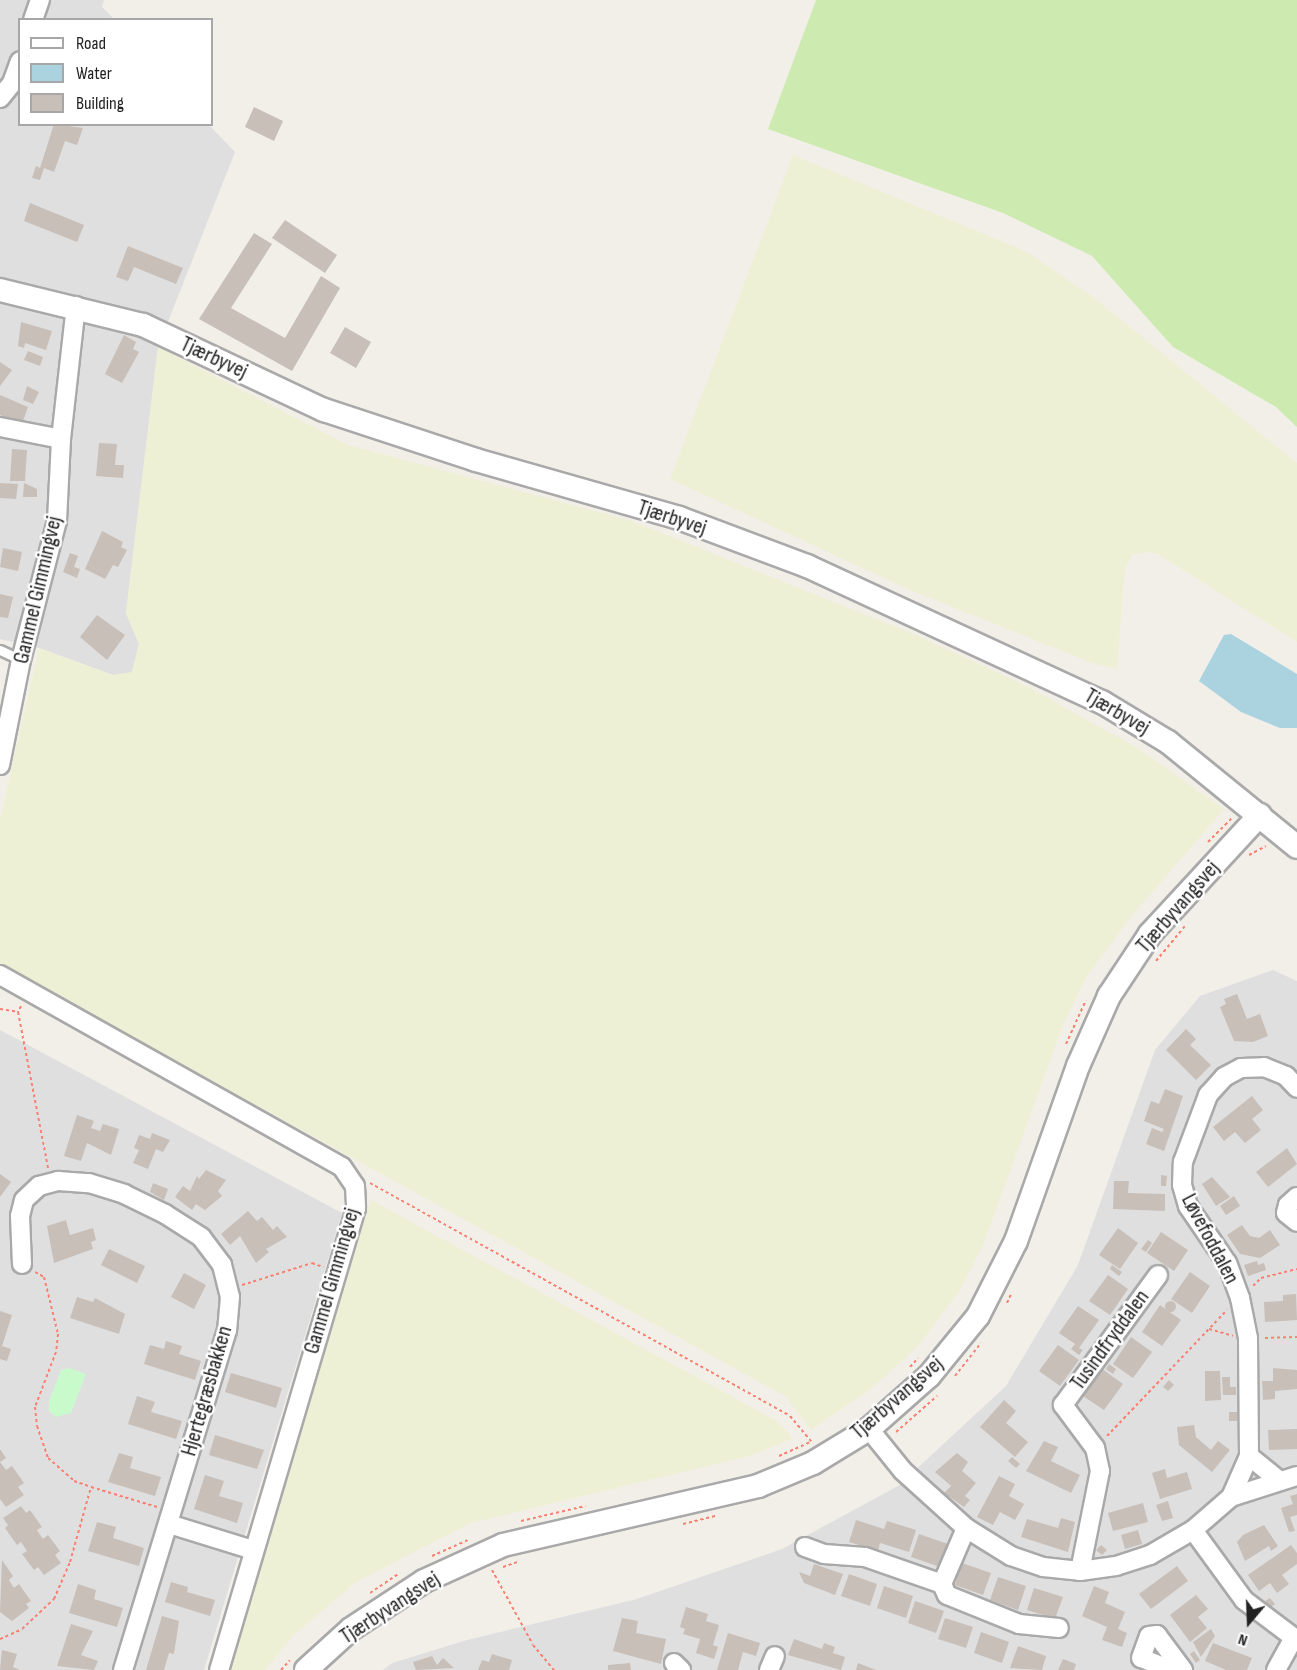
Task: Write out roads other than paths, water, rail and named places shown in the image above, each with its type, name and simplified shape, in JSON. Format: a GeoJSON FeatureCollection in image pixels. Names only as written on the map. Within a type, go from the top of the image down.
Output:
{"type":"FeatureCollection","features":[{"type":"Feature","properties":{"kind":"street"},"geometry":{"type":"LineString","coordinates":[[34,18],[40,0]]}},
{"type":"Feature","properties":{"kind":"street"},"geometry":{"type":"LineString","coordinates":[[0,98],[12,82],[18,66]]}},
{"type":"Feature","properties":{"kind":"street","name":"Tjærbyvej"},"geometry":{"type":"LineString","coordinates":[[0,290],[76,306],[143,325],[324,410],[476,460],[679,518],[807,566],[1102,702],[1168,742],[1297,847]]}},
{"type":"Feature","properties":{"kind":"street","name":"Gammel Gimmingvej"},"geometry":{"type":"LineString","coordinates":[[0,765],[21,660],[57,521],[61,440],[76,306]]}},
{"type":"Feature","properties":{"kind":"street"},"geometry":{"type":"LineString","coordinates":[[0,427],[61,440]]}},
{"type":"Feature","properties":{"kind":"street","name":"Tjærbyvangsvej"},"geometry":{"type":"LineString","coordinates":[[300,1663],[424,1581],[503,1545],[758,1486],[875,1436],[929,1376],[978,1316],[1016,1241],[1078,1066],[1109,996],[1150,934],[1260,815]]}},
{"type":"Feature","properties":{"kind":"street","name":"Gammel Gimmingvej"},"geometry":{"type":"LineString","coordinates":[[0,975],[342,1167],[355,1186],[356,1209],[219,1670]]}},
{"type":"Feature","properties":{"kind":"street","name":"Løvefoddalen"},"geometry":{"type":"LineString","coordinates":[[1231,1497],[1249,1456],[1248,1338],[1240,1298],[1227,1263],[1188,1206],[1182,1185],[1183,1162],[1208,1095],[1224,1077],[1241,1068],[1264,1067],[1286,1076],[1297,1088]]}},
{"type":"Feature","properties":{"kind":"street","name":"Hjertegræsbakken"},"geometry":{"type":"LineString","coordinates":[[22,1264],[20,1216],[24,1200],[39,1186],[51,1182],[89,1184],[124,1194],[165,1214],[201,1237],[222,1264],[228,1289],[227,1330],[123,1670]]}},
{"type":"Feature","properties":{"kind":"street"},"geometry":{"type":"LineString","coordinates":[[1297,1197],[1288,1205],[1286,1213],[1297,1222]]}},
{"type":"Feature","properties":{"kind":"street","name":"Tusindfryddalen"},"geometry":{"type":"LineString","coordinates":[[1080,1571],[1101,1471],[1095,1448],[1063,1405],[1158,1275]]}},
{"type":"Feature","properties":{"kind":"street"},"geometry":{"type":"LineString","coordinates":[[875,1436],[903,1471],[966,1528],[1011,1556],[1043,1567],[1080,1571],[1116,1566],[1150,1555],[1193,1530],[1231,1497],[1288,1478]]}},
{"type":"Feature","properties":{"kind":"street"},"geometry":{"type":"LineString","coordinates":[[1249,1456],[1288,1478]]}},
{"type":"Feature","properties":{"kind":"street"},"geometry":{"type":"LineString","coordinates":[[171,1518],[253,1550]]}},
{"type":"Feature","properties":{"kind":"street"},"geometry":{"type":"LineString","coordinates":[[942,1584],[966,1528]]}},
{"type":"Feature","properties":{"kind":"street"},"geometry":{"type":"LineString","coordinates":[[1193,1530],[1244,1600],[1295,1640],[1276,1670]]}},
{"type":"Feature","properties":{"kind":"street"},"geometry":{"type":"LineString","coordinates":[[805,1547],[824,1554],[865,1557],[942,1584],[947,1594],[1019,1624],[1059,1628]]}},
{"type":"Feature","properties":{"kind":"street"},"geometry":{"type":"LineString","coordinates":[[1171,1670],[1141,1658],[1149,1636],[1157,1635],[1183,1670]]}},
{"type":"Feature","properties":{"kind":"lane"},"geometry":{"type":"LineString","coordinates":[[0,650],[21,660]]}},
{"type":"Feature","properties":{"kind":"water"},"geometry":{"type":"Polygon","coordinates":[[[1231,634],[1297,674],[1297,728],[1280,728],[1241,712],[1199,681],[1224,635],[1231,634]]]}}]}
